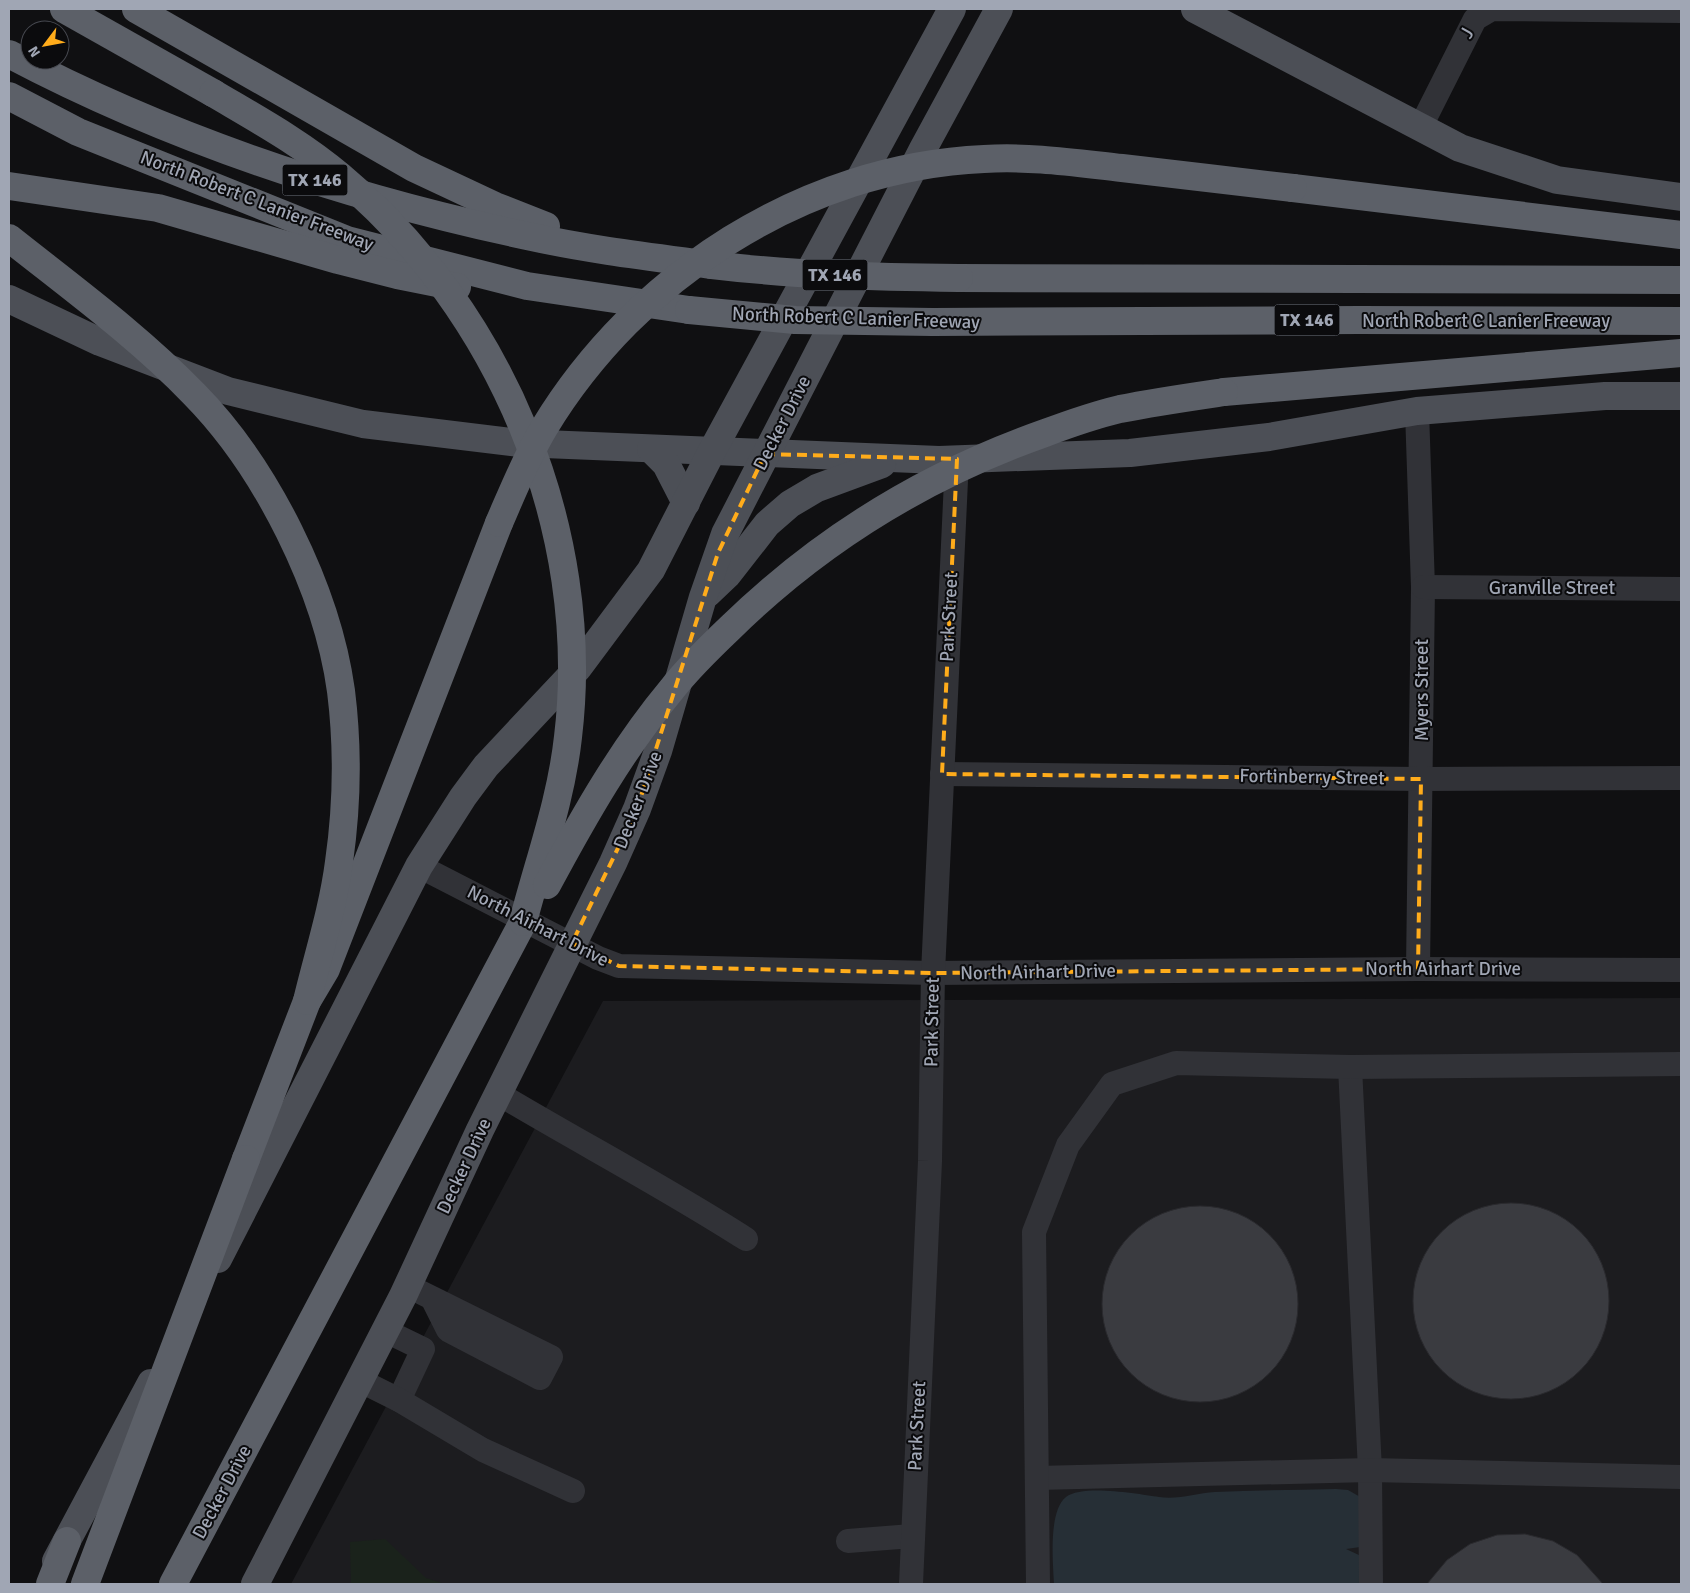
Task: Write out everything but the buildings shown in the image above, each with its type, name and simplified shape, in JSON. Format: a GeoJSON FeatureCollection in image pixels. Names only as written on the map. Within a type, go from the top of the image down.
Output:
{"type":"FeatureCollection","features":[{"type":"Feature","properties":{"kind":"highway"},"geometry":{"type":"LineString","coordinates":[[64,9],[267,124],[339,175],[400,232],[427,264],[468,321],[493,362],[518,412],[539,470],[551,512],[566,585],[571,635],[572,692],[562,779],[544,856],[523,922]]}},
{"type":"Feature","properties":{"kind":"highway"},"geometry":{"type":"LineString","coordinates":[[136,9],[414,168],[495,206],[622,253]]}},
{"type":"Feature","properties":{"kind":"highway","name":"North Robert C Lanier Freeway"},"geometry":{"type":"LineString","coordinates":[[15,58],[122,108],[185,134],[386,203],[534,238],[622,253],[712,265],[794,273],[959,278],[1681,280]]}},
{"type":"Feature","properties":{"kind":"highway","name":"North Robert C Lanier Freeway"},"geometry":{"type":"LineString","coordinates":[[9,96],[78,132],[347,240],[527,286],[689,310],[795,320],[933,322],[1681,321]]}},
{"type":"Feature","properties":{"kind":"highway"},"geometry":{"type":"LineString","coordinates":[[307,1001],[326,969],[520,473],[544,429],[590,362],[654,297],[718,248],[769,217],[831,190],[868,178],[942,162],[983,158],[1049,160],[1681,235]]}},
{"type":"Feature","properties":{"kind":"highway"},"geometry":{"type":"LineString","coordinates":[[9,186],[158,208],[338,260],[477,291],[527,286]]}},
{"type":"Feature","properties":{"kind":"highway"},"geometry":{"type":"LineString","coordinates":[[9,238],[134,337],[195,394],[227,433],[264,484],[296,547],[316,597],[332,649],[341,691],[346,788],[340,860],[333,901],[307,1001],[85,1584]]}},
{"type":"Feature","properties":{"kind":"highway"},"geometry":{"type":"LineString","coordinates":[[523,922],[542,893],[608,776],[673,687],[753,606],[822,549],[868,517],[968,462],[1022,441],[1119,410],[1224,392],[1681,353]]}},
{"type":"Feature","properties":{"kind":"highway","name":"Decker Drive"},"geometry":{"type":"LineString","coordinates":[[173,1584],[523,922]]}},
{"type":"Feature","properties":{"kind":"highway"},"geometry":{"type":"LineString","coordinates":[[186,1584],[224,1488]]}},
{"type":"Feature","properties":{"kind":"highway"},"geometry":{"type":"LineString","coordinates":[[50,1584],[68,1541]]}},
{"type":"Feature","properties":{"kind":"main road"},"geometry":{"type":"LineString","coordinates":[[44,1584],[235,1226],[419,866],[463,797],[486,766],[578,668],[651,570],[712,451],[952,9]]}},
{"type":"Feature","properties":{"kind":"main road","name":"Decker Drive"},"geometry":{"type":"LineString","coordinates":[[256,1584],[386,1331],[572,943],[613,863],[637,809],[668,718],[703,597],[725,534],[923,149],[999,9]]}},
{"type":"Feature","properties":{"kind":"main road"},"geometry":{"type":"LineString","coordinates":[[1195,9],[1302,67],[1421,126],[1460,148],[1557,180],[1681,197]]}},
{"type":"Feature","properties":{"kind":"main road"},"geometry":{"type":"LineString","coordinates":[[9,299],[100,342],[228,391],[363,424],[520,443],[892,459],[957,460],[1130,453],[1269,437],[1417,411],[1604,396],[1681,396]]}},
{"type":"Feature","properties":{"kind":"main road"},"geometry":{"type":"LineString","coordinates":[[651,448],[666,464],[686,502]]}},
{"type":"Feature","properties":{"kind":"main road"},"geometry":{"type":"LineString","coordinates":[[703,597],[728,574],[767,524],[790,504],[817,488],[867,471],[892,459]]}},
{"type":"Feature","properties":{"kind":"street","name":"J"},"geometry":{"type":"LineString","coordinates":[[1421,126],[1475,19],[1492,9],[1681,11]]}},
{"type":"Feature","properties":{"kind":"street","name":"Myers Street"},"geometry":{"type":"LineString","coordinates":[[1417,411],[1423,587],[1418,968]]}},
{"type":"Feature","properties":{"kind":"street","name":"Park Street"},"geometry":{"type":"LineString","coordinates":[[912,1584],[912,1536],[930,1161],[933,973],[957,460]]}},
{"type":"Feature","properties":{"kind":"street","name":"Granville Street"},"geometry":{"type":"LineString","coordinates":[[1423,587],[1681,589]]}},
{"type":"Feature","properties":{"kind":"street","name":"Fortinberry Street"},"geometry":{"type":"LineString","coordinates":[[942,774],[1421,779],[1681,778]]}},
{"type":"Feature","properties":{"kind":"street","name":"North Airhart Drive"},"geometry":{"type":"LineString","coordinates":[[419,866],[598,958],[619,966],[933,973],[1418,968],[1681,970]]}},
{"type":"Feature","properties":{"kind":"street"},"geometry":{"type":"LineString","coordinates":[[1038,1584],[1034,1232],[1068,1144],[1112,1084],[1176,1063],[1350,1067],[1681,1064]]}},
{"type":"Feature","properties":{"kind":"street"},"geometry":{"type":"LineString","coordinates":[[1350,1067],[1370,1470],[1371,1584]]}},
{"type":"Feature","properties":{"kind":"street"},"geometry":{"type":"LineString","coordinates":[[499,1094],[609,1159],[669,1190],[746,1239]]}},
{"type":"Feature","properties":{"kind":"street"},"geometry":{"type":"LineString","coordinates":[[408,1286],[432,1298]]}},
{"type":"Feature","properties":{"kind":"street"},"geometry":{"type":"LineString","coordinates":[[386,1331],[423,1349],[399,1400]]}},
{"type":"Feature","properties":{"kind":"street"},"geometry":{"type":"LineString","coordinates":[[361,1381],[399,1400],[483,1450],[573,1491]]}},
{"type":"Feature","properties":{"kind":"street"},"geometry":{"type":"LineString","coordinates":[[1037,1478],[1370,1470],[1681,1477]]}},
{"type":"Feature","properties":{"kind":"street"},"geometry":{"type":"LineString","coordinates":[[848,1541],[912,1536]]}},
{"type":"Feature","properties":{"kind":"highlighted area"},"geometry":{"type":"Polygon","coordinates":[[[765,454],[957,459],[942,774],[1421,779],[1418,969],[933,973],[619,966],[572,943],[637,809],[718,553],[765,454]]]}},
{"type":"Feature","properties":{"kind":"shaded area"},"geometry":{"type":"Polygon","coordinates":[[[1681,998],[1681,1584],[291,1584],[603,1001],[1681,998]]]}},
{"type":"Feature","properties":{"kind":"shaded area"},"geometry":{"type":"Polygon","coordinates":[[[1097,1490],[1173,1498],[1215,1492],[1348,1490],[1362,1498],[1360,1547],[1346,1549],[1361,1556],[1366,1584],[1054,1584],[1053,1538],[1056,1514],[1060,1504],[1066,1497],[1074,1493],[1097,1490]]]}},
{"type":"Feature","properties":{"kind":"shaded area"},"geometry":{"type":"Polygon","coordinates":[[[385,1539],[426,1578],[445,1584],[351,1584],[350,1542],[385,1539]]]}}]}
